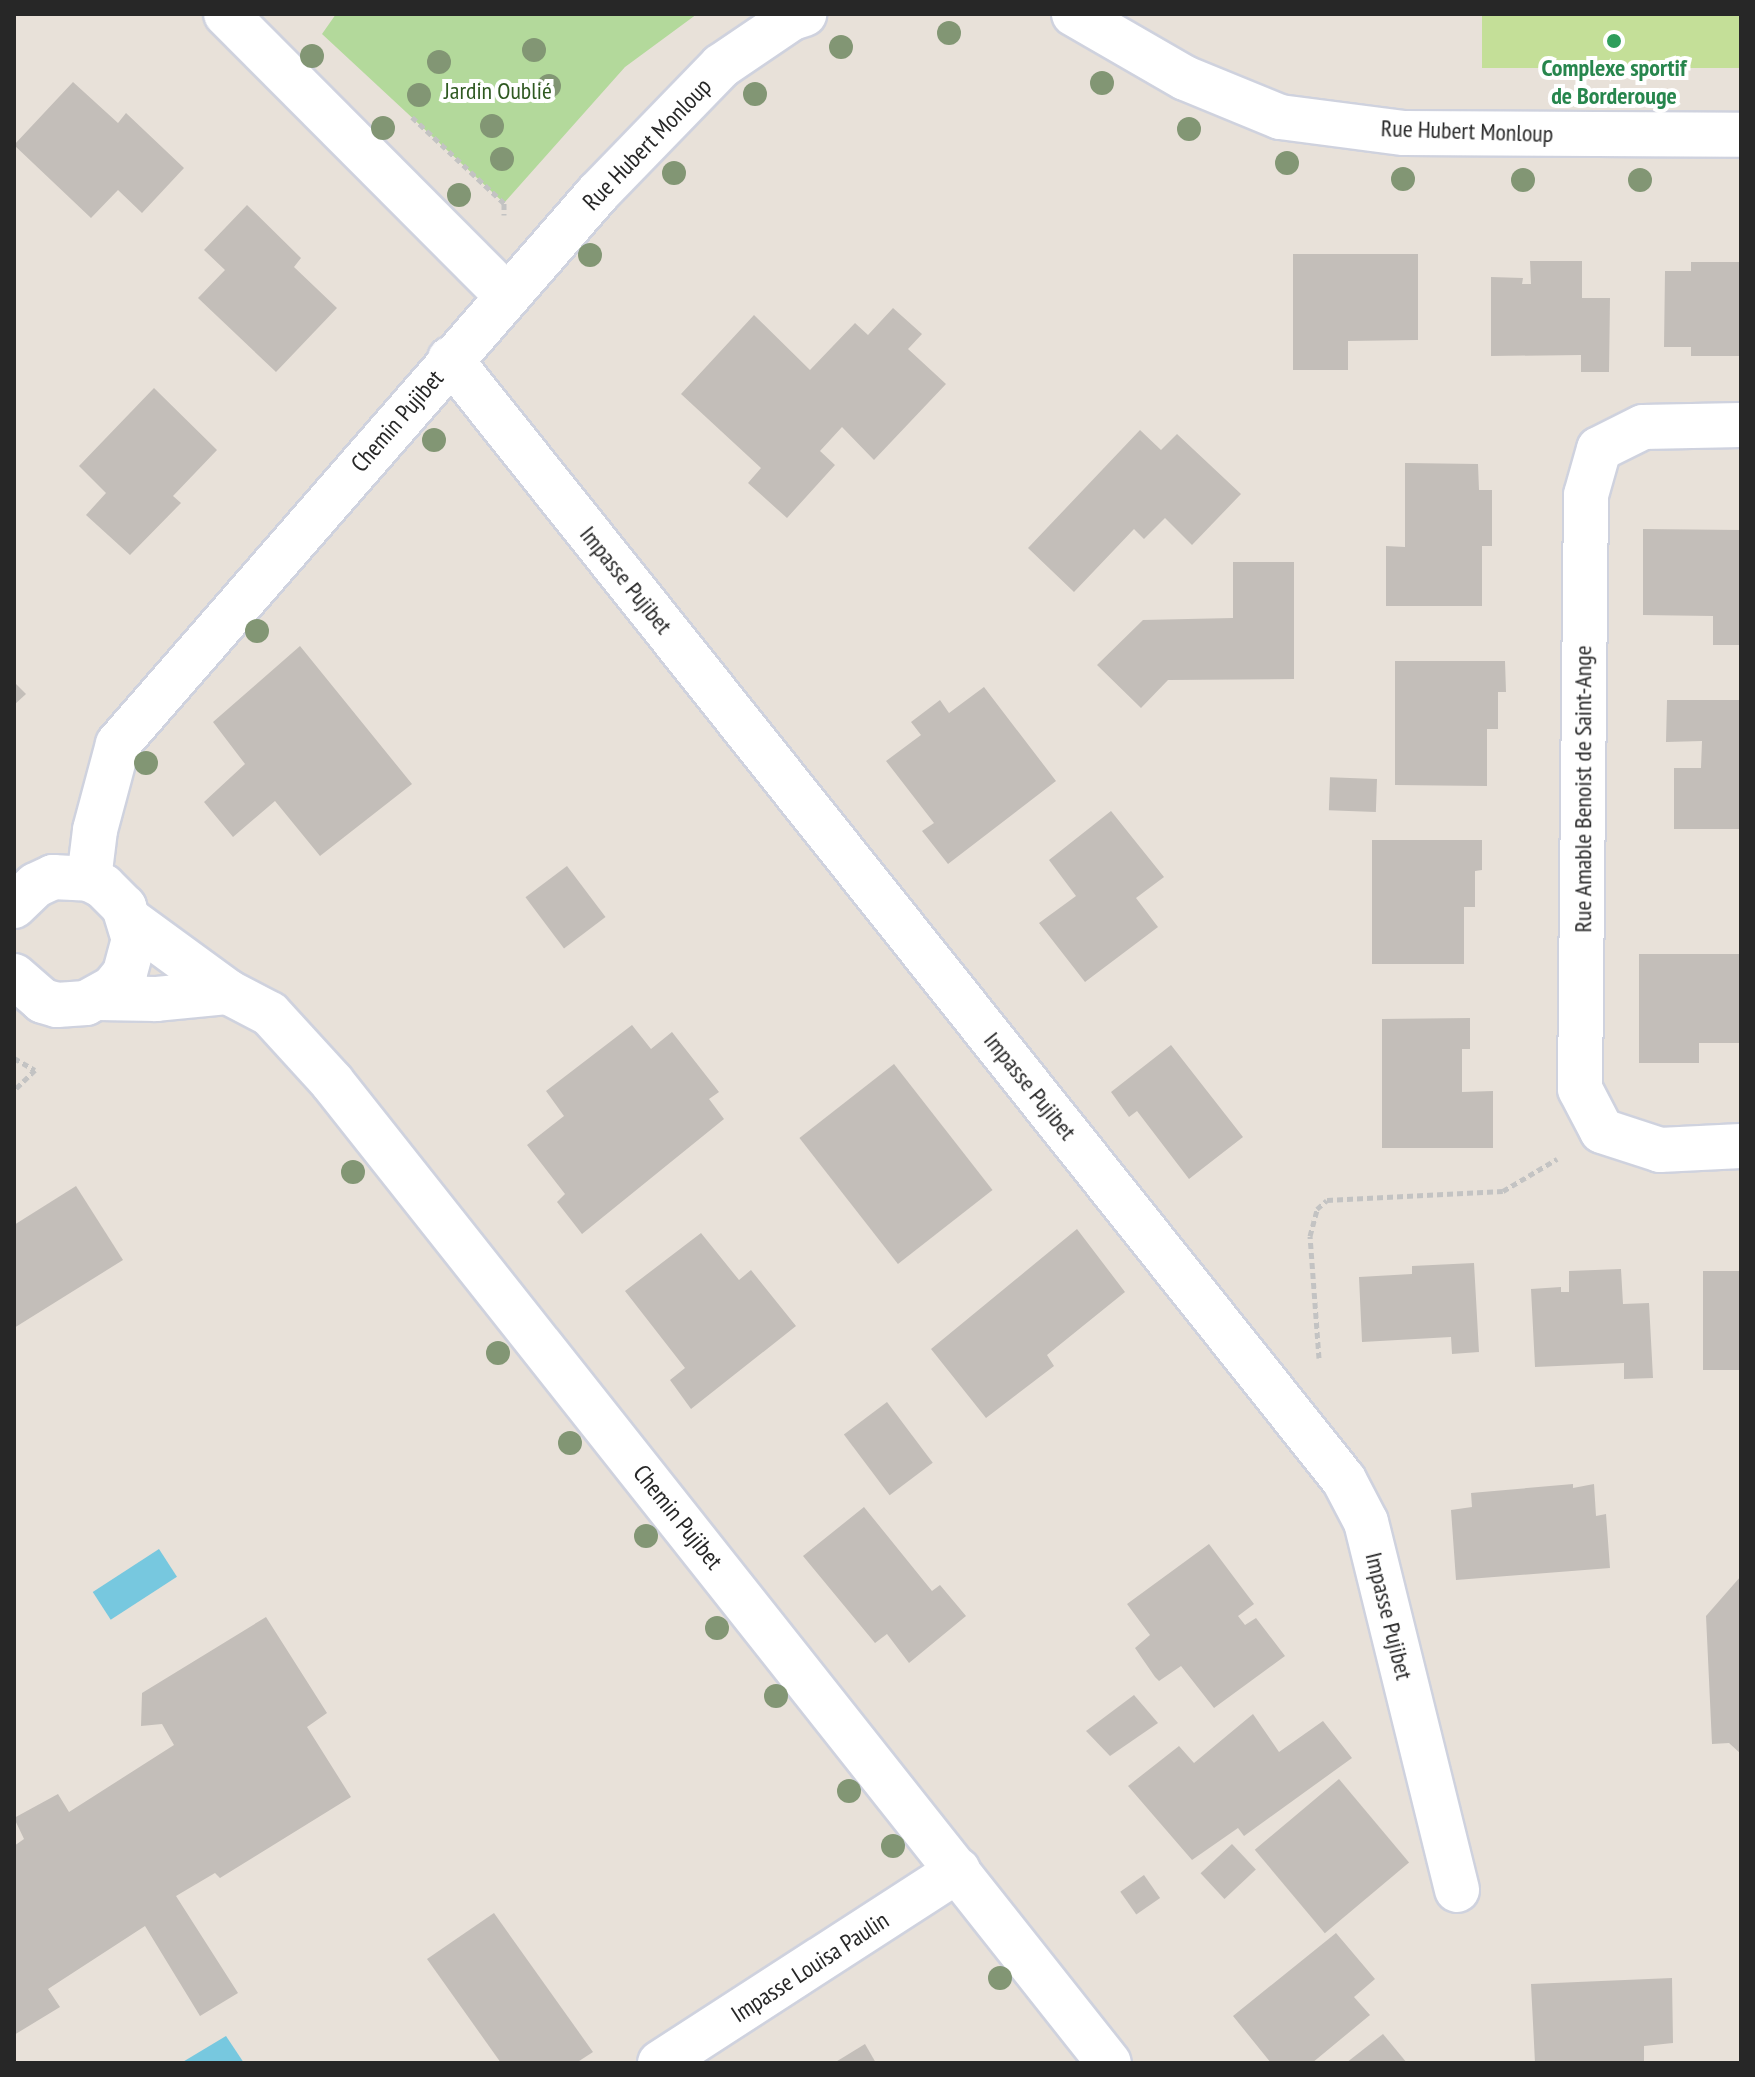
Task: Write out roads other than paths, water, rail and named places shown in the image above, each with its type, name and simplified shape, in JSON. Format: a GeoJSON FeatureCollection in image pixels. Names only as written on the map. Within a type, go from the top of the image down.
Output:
{"type":"FeatureCollection","features":[{"type":"Feature","properties":{"kind":"street"},"geometry":{"type":"LineString","coordinates":[[226,14],[507,296]]}},
{"type":"Feature","properties":{"kind":"street","name":"Rue Hubert Monloup"},"geometry":{"type":"LineString","coordinates":[[507,296],[598,193],[721,66],[792,18],[804,14]]}},
{"type":"Feature","properties":{"kind":"street","name":"Rue Hubert Monloup"},"geometry":{"type":"LineString","coordinates":[[1074,14],[1185,78],[1280,117],[1404,133],[1741,135]]}},
{"type":"Feature","properties":{"kind":"street","name":"Chemin Pujibet"},"geometry":{"type":"LineString","coordinates":[[507,296],[118,744],[95,830],[89,879],[115,896],[131,921],[228,992],[270,1014],[332,1082],[1109,2063]]}},
{"type":"Feature","properties":{"kind":"street","name":"Impasse Pujibet"},"geometry":{"type":"LineString","coordinates":[[450,359],[1344,1480],[1366,1522],[1457,1890]]}},
{"type":"Feature","properties":{"kind":"street","name":"Rue Amable Benoist de Saint-Ange"},"geometry":{"type":"LineString","coordinates":[[1741,425],[1643,427],[1599,449],[1586,495],[1580,1089],[1602,1131],[1660,1150],[1741,1146]]}},
{"type":"Feature","properties":{"kind":"street"},"geometry":{"type":"LineString","coordinates":[[14,906],[36,885],[53,877],[89,879]]}},
{"type":"Feature","properties":{"kind":"street"},"geometry":{"type":"LineString","coordinates":[[20,996],[57,1005],[86,1003],[99,998],[113,988],[132,957],[131,921]]}},
{"type":"Feature","properties":{"kind":"street"},"geometry":{"type":"LineString","coordinates":[[99,998],[156,999],[228,992]]}},
{"type":"Feature","properties":{"kind":"street","name":"Impasse Louisa Paulin"},"geometry":{"type":"LineString","coordinates":[[660,2063],[958,1870]]}},
{"type":"Feature","properties":{"kind":"water"},"geometry":{"type":"Polygon","coordinates":[[[159,1549],[177,1577],[111,1620],[93,1592],[159,1549]]]}},
{"type":"Feature","properties":{"kind":"water"},"geometry":{"type":"Polygon","coordinates":[[[226,2036],[244,2063],[181,2063],[226,2036]]]}},
{"type":"Feature","properties":{"kind":"place","name":"Complexe sportif de Borderouge"},"geometry":{"type":"Point","coordinates":[1614,41]}},
{"type":"Feature","properties":{"kind":"park label","name":"Jardin Oublié"},"geometry":{"type":"Point","coordinates":[498,91]}}]}
